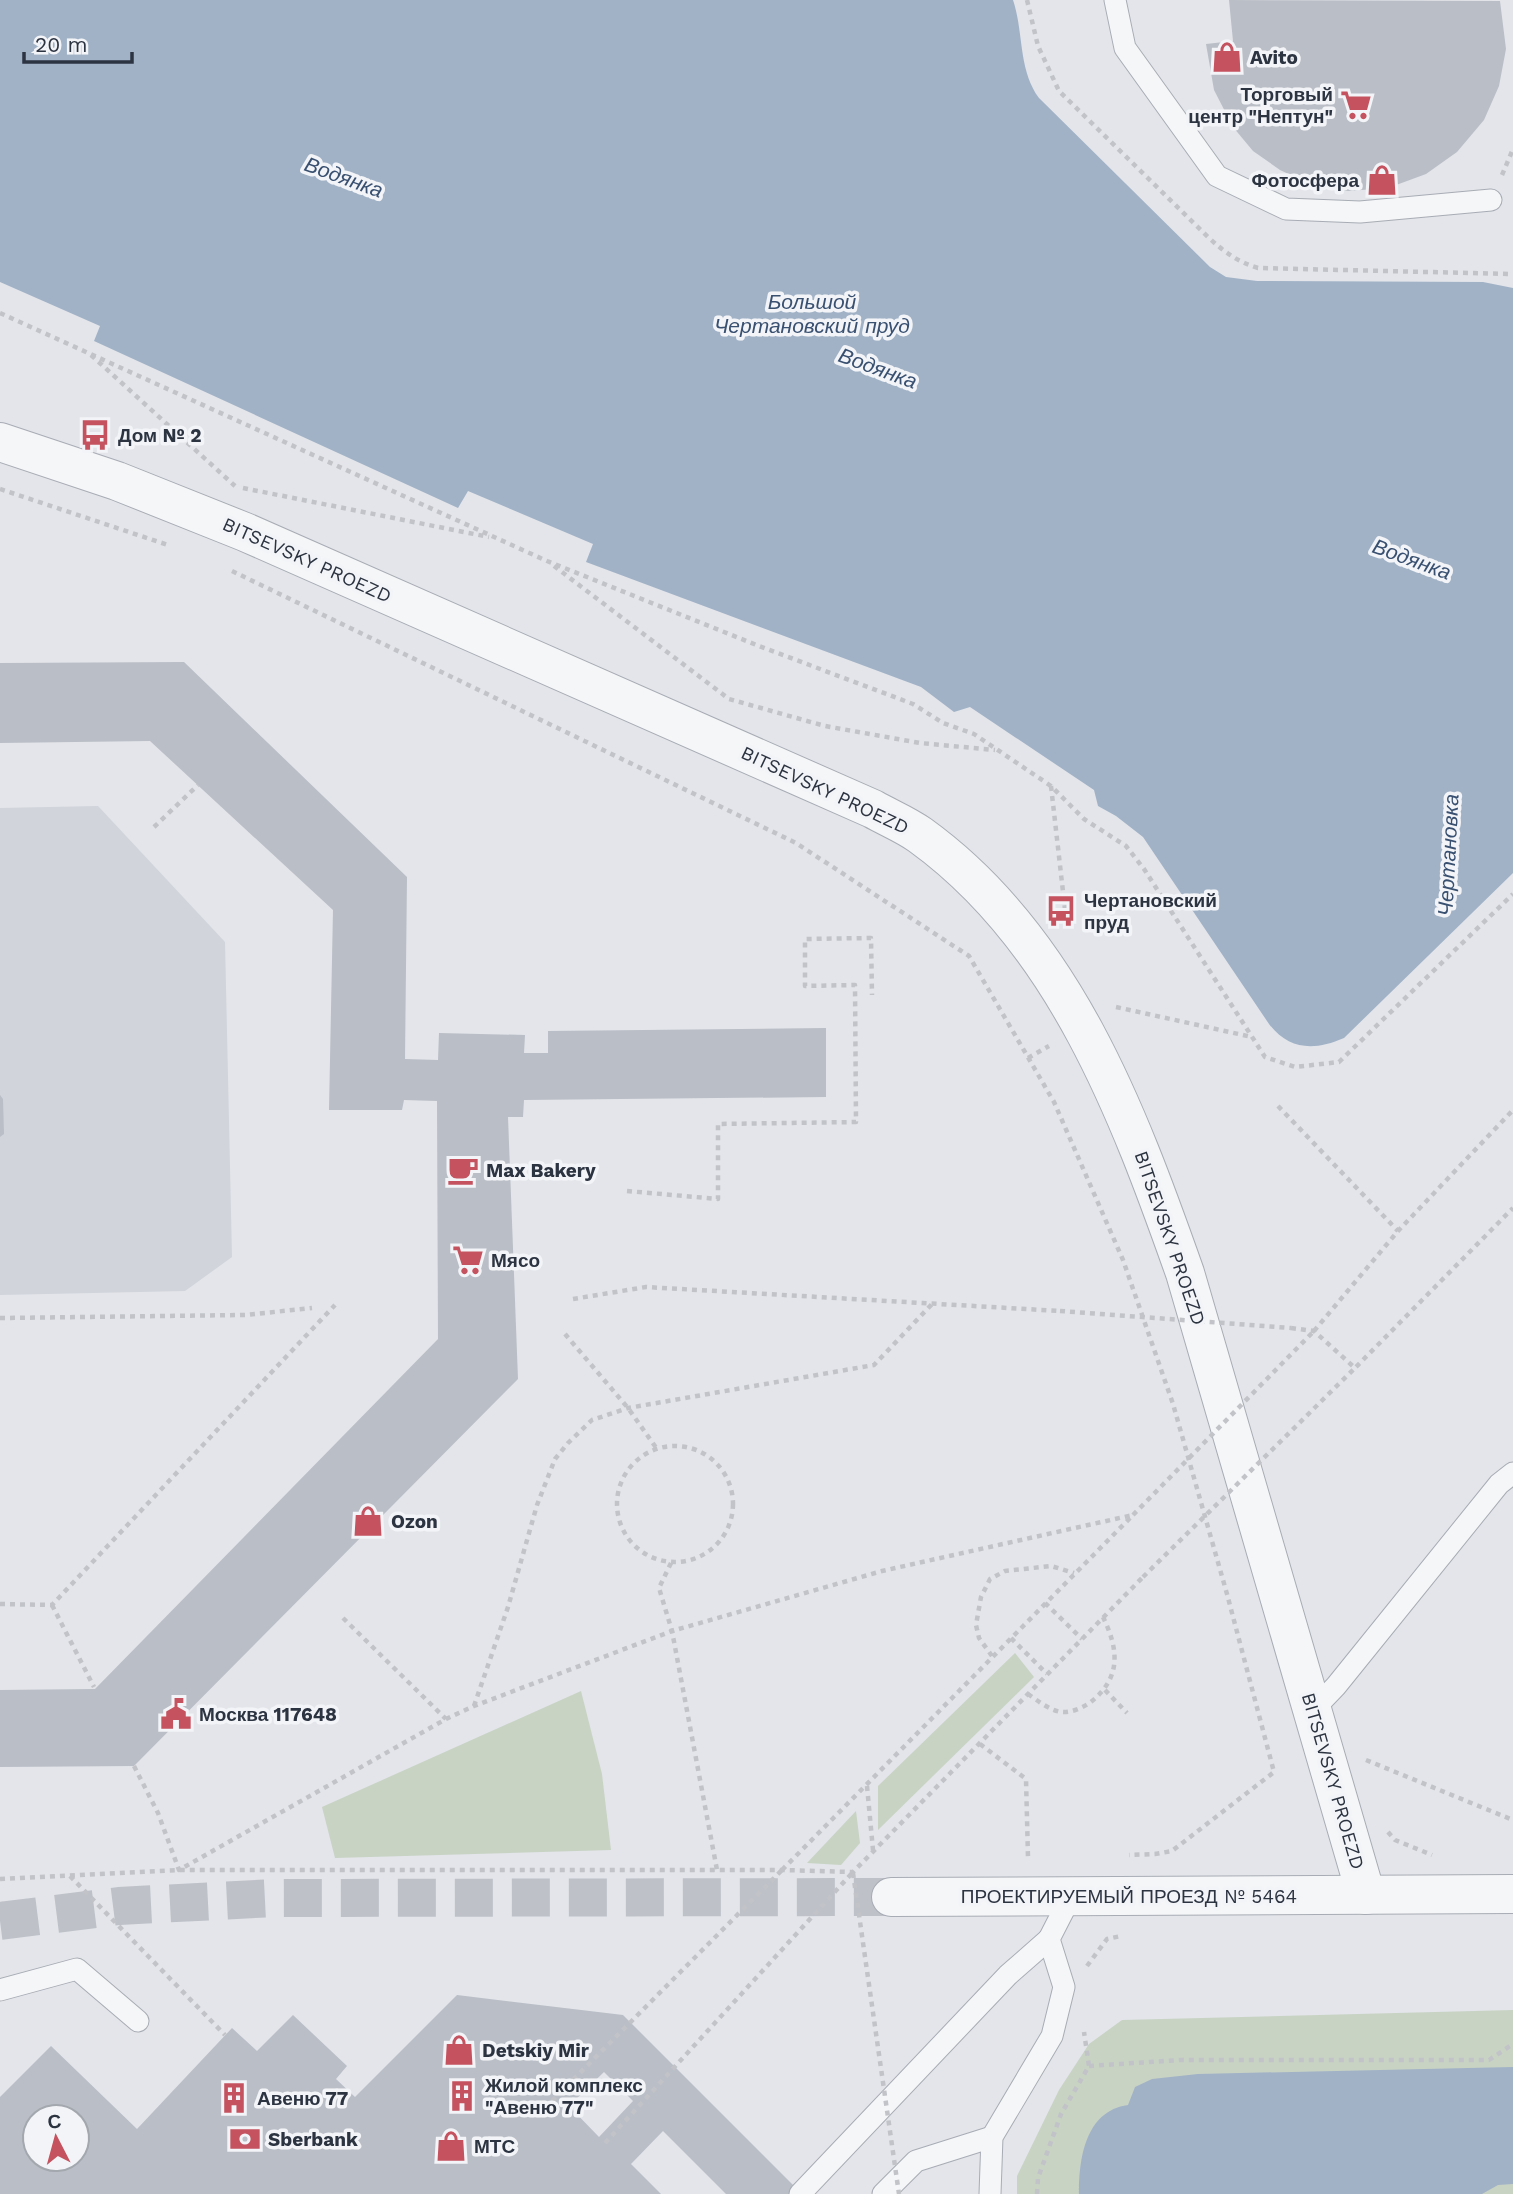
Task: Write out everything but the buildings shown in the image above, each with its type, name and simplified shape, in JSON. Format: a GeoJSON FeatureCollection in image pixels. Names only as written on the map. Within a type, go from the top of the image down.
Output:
{"type":"FeatureCollection","features":[{"type":"Feature","properties":{"kind":"street","name":"BITSEVSKY PROEZD"},"geometry":{"type":"LineString","coordinates":[[0,442],[117,481],[245,532],[873,809],[918,834],[961,869],[1003,912],[1040,956],[1098,1055],[1131,1129],[1185,1273],[1366,1895]]}},
{"type":"Feature","properties":{"kind":"street","name":"ПРОЕКТИРУЕМЫЙ ПРОЕЗД № 5464"},"geometry":{"type":"LineString","coordinates":[[891,1896],[1513,1894]]}},
{"type":"Feature","properties":{"kind":"lane"},"geometry":{"type":"LineString","coordinates":[[1115,0],[1125,48],[1217,176],[1286,209],[1360,212],[1491,200]]}},
{"type":"Feature","properties":{"kind":"lane"},"geometry":{"type":"LineString","coordinates":[[1312,1711],[1336,1686],[1499,1484],[1513,1473]]}},
{"type":"Feature","properties":{"kind":"lane"},"geometry":{"type":"LineString","coordinates":[[800,2194],[1008,1975],[1049,1939],[1071,1896]]}},
{"type":"Feature","properties":{"kind":"lane"},"geometry":{"type":"LineString","coordinates":[[990,2194],[992,2137],[1052,2036],[1064,1987],[1049,1939]]}},
{"type":"Feature","properties":{"kind":"lane"},"geometry":{"type":"LineString","coordinates":[[0,1990],[77,1969],[138,2021]]}},
{"type":"Feature","properties":{"kind":"lane"},"geometry":{"type":"LineString","coordinates":[[883,2194],[916,2161],[992,2137]]}},
{"type":"Feature","properties":{"kind":"path"},"geometry":{"type":"LineString","coordinates":[[0,313],[547,561],[913,705],[943,723],[974,734],[1051,786],[1084,819],[1126,846],[1144,869],[1265,1057],[1295,1068],[1339,1062],[1513,894]]}},
{"type":"Feature","properties":{"kind":"path"},"geometry":{"type":"LineString","coordinates":[[88,352],[236,486],[499,539]]}},
{"type":"Feature","properties":{"kind":"path"},"geometry":{"type":"LineString","coordinates":[[0,489],[175,548]]}},
{"type":"Feature","properties":{"kind":"path"},"geometry":{"type":"LineString","coordinates":[[547,561],[729,699],[825,726],[920,743],[999,750]]}},
{"type":"Feature","properties":{"kind":"path"},"geometry":{"type":"LineString","coordinates":[[220,565],[796,843],[970,956],[1054,1102],[1123,1260],[1173,1404],[1274,1772],[1172,1851],[1117,1855]]}},
{"type":"Feature","properties":{"kind":"path"},"geometry":{"type":"LineString","coordinates":[[154,827],[198,785]]}},
{"type":"Feature","properties":{"kind":"path"},"geometry":{"type":"LineString","coordinates":[[1051,786],[1067,927]]}},
{"type":"Feature","properties":{"kind":"path"},"geometry":{"type":"LineString","coordinates":[[627,1191],[718,1199],[718,1124],[856,1122],[855,985],[804,986],[804,939],[871,939],[872,995]]}},
{"type":"Feature","properties":{"kind":"path"},"geometry":{"type":"LineString","coordinates":[[1116,1007],[1252,1037]]}},
{"type":"Feature","properties":{"kind":"path"},"geometry":{"type":"LineString","coordinates":[[1028,1058],[1057,1041]]}},
{"type":"Feature","properties":{"kind":"path"},"geometry":{"type":"LineString","coordinates":[[1278,1106],[1398,1231]]}},
{"type":"Feature","properties":{"kind":"path"},"geometry":{"type":"LineString","coordinates":[[552,2101],[1314,1331],[1398,1231],[1513,1110]]}},
{"type":"Feature","properties":{"kind":"path"},"geometry":{"type":"LineString","coordinates":[[605,2143],[873,1851],[1513,1208]]}},
{"type":"Feature","properties":{"kind":"path"},"geometry":{"type":"LineString","coordinates":[[573,1299],[646,1287],[1060,1311],[1291,1328],[1314,1331],[1355,1368]]}},
{"type":"Feature","properties":{"kind":"path"},"geometry":{"type":"LineString","coordinates":[[474,1706],[508,1607],[537,1505],[555,1459],[592,1420],[628,1408],[874,1365],[933,1303]]}},
{"type":"Feature","properties":{"kind":"path"},"geometry":{"type":"LineString","coordinates":[[0,1604],[52,1605],[335,1305]]}},
{"type":"Feature","properties":{"kind":"path"},"geometry":{"type":"LineString","coordinates":[[0,1318],[245,1315],[312,1308]]}},
{"type":"Feature","properties":{"kind":"path"},"geometry":{"type":"LineString","coordinates":[[565,1334],[628,1408],[657,1449]]}},
{"type":"Feature","properties":{"kind":"path"},"geometry":{"type":"LineString","coordinates":[[680,1446],[702,1452],[720,1466],[731,1486],[734,1509],[728,1531],[714,1549],[694,1560],[671,1563],[649,1557],[630,1543],[619,1523],[617,1500],[622,1478],[637,1460],[657,1449],[680,1446]]}},
{"type":"Feature","properties":{"kind":"path"},"geometry":{"type":"LineString","coordinates":[[179,1870],[446,1719],[672,1631],[882,1571],[1133,1515]]}},
{"type":"Feature","properties":{"kind":"path"},"geometry":{"type":"LineString","coordinates":[[671,1563],[659,1588],[672,1631],[718,1870]]}},
{"type":"Feature","properties":{"kind":"path"},"geometry":{"type":"LineString","coordinates":[[992,1656],[979,1638],[976,1625],[981,1597],[990,1579],[1004,1571],[1051,1566],[1074,1573]]}},
{"type":"Feature","properties":{"kind":"path"},"geometry":{"type":"LineString","coordinates":[[1045,1603],[1082,1639]]}},
{"type":"Feature","properties":{"kind":"path"},"geometry":{"type":"LineString","coordinates":[[52,1605],[94,1688]]}},
{"type":"Feature","properties":{"kind":"path"},"geometry":{"type":"LineString","coordinates":[[1028,1694],[1043,1705],[1062,1712],[1085,1707],[1105,1690],[1113,1675],[1114,1659],[1112,1640],[1103,1617]]}},
{"type":"Feature","properties":{"kind":"path"},"geometry":{"type":"LineString","coordinates":[[343,1618],[446,1719]]}},
{"type":"Feature","properties":{"kind":"path"},"geometry":{"type":"LineString","coordinates":[[1011,1638],[1047,1674]]}},
{"type":"Feature","properties":{"kind":"path"},"geometry":{"type":"LineString","coordinates":[[1105,1690],[1127,1713]]}},
{"type":"Feature","properties":{"kind":"path"},"geometry":{"type":"LineString","coordinates":[[980,1744],[1026,1779],[1028,1858]]}},
{"type":"Feature","properties":{"kind":"path"},"geometry":{"type":"LineString","coordinates":[[1356,1756],[1513,1820]]}},
{"type":"Feature","properties":{"kind":"path"},"geometry":{"type":"LineString","coordinates":[[134,1766],[158,1813],[179,1870]]}},
{"type":"Feature","properties":{"kind":"path"},"geometry":{"type":"LineString","coordinates":[[866,1785],[873,1851]]}},
{"type":"Feature","properties":{"kind":"path"},"geometry":{"type":"LineString","coordinates":[[1387,1830],[1395,1840],[1443,1859]]}},
{"type":"Feature","properties":{"kind":"path"},"geometry":{"type":"LineString","coordinates":[[1015,1858],[1041,1857]]}},
{"type":"Feature","properties":{"kind":"path"},"geometry":{"type":"LineString","coordinates":[[0,1879],[179,1870],[853,1872]]}},
{"type":"Feature","properties":{"kind":"path"},"geometry":{"type":"LineString","coordinates":[[853,1872],[899,2194]]}},
{"type":"Feature","properties":{"kind":"path"},"geometry":{"type":"LineString","coordinates":[[69,1876],[225,2035]]}},
{"type":"Feature","properties":{"kind":"path"},"geometry":{"type":"LineString","coordinates":[[1062,1979],[1074,1983],[1107,1939],[1133,1934]]}},
{"type":"Feature","properties":{"kind":"path"},"geometry":{"type":"LineString","coordinates":[[1037,2194],[1038,2178],[1061,2114],[1089,2066],[1083,2028]]}},
{"type":"Feature","properties":{"kind":"path"},"geometry":{"type":"LineString","coordinates":[[1089,2066],[1180,2060],[1489,2060],[1513,2044]]}},
{"type":"Feature","properties":{"kind":"shaded area"},"geometry":{"type":"Polygon","coordinates":[[[98,806],[225,942],[232,1257],[185,1291],[0,1295],[0,808],[98,806]]]}},
{"type":"Feature","properties":{"kind":"green space"},"geometry":{"type":"Polygon","coordinates":[[[1015,1653],[1034,1677],[878,1830],[878,1786],[1015,1653]]]}},
{"type":"Feature","properties":{"kind":"green space"},"geometry":{"type":"Polygon","coordinates":[[[581,1691],[602,1774],[611,1850],[335,1858],[322,1807],[581,1691]]]}},
{"type":"Feature","properties":{"kind":"green space"},"geometry":{"type":"Polygon","coordinates":[[[856,1811],[860,1843],[841,1865],[807,1863],[856,1811]]]}},
{"type":"Feature","properties":{"kind":"green space"},"geometry":{"type":"Polygon","coordinates":[[[1513,2010],[1513,2194],[1017,2194],[1017,2176],[1059,2090],[1089,2044],[1122,2020],[1513,2010]]]}},
{"type":"Feature","properties":{"kind":"water","name":"Большой Чертановский пруд"},"geometry":{"type":"Polygon","coordinates":[[[0,0],[1013,0],[1024,63],[1032,87],[1039,98],[1210,267],[1226,277],[1257,281],[1483,282],[1513,288],[1513,873],[1344,1038],[1312,1046],[1303,1046],[1285,1039],[1269,1024],[1143,837],[1098,806],[1094,790],[970,707],[954,712],[921,687],[586,562],[593,544],[468,491],[458,508],[94,341],[100,326],[0,282],[0,0]]]}},
{"type":"Feature","properties":{"kind":"water"},"geometry":{"type":"Polygon","coordinates":[[[1513,2067],[1513,2184],[1498,2185],[1482,2194],[1079,2194],[1083,2152],[1094,2127],[1114,2109],[1128,2105],[1135,2087],[1152,2079],[1198,2074],[1513,2067]]]}},
{"type":"Feature","properties":{"kind":"tunnel"},"geometry":{"type":"LineString","coordinates":[[0,1921],[119,1906],[274,1898],[891,1897]]}},
{"type":"Feature","properties":{"kind":"place","name":"Avito"},"geometry":{"type":"Point","coordinates":[1227,57]}},
{"type":"Feature","properties":{"kind":"place","name":"Торговый центр \"Нептун\""},"geometry":{"type":"Point","coordinates":[1356,105]}},
{"type":"Feature","properties":{"kind":"place","name":"Фотосфера"},"geometry":{"type":"Point","coordinates":[1382,180]}},
{"type":"Feature","properties":{"kind":"place","name":"Дом № 2"},"geometry":{"type":"Point","coordinates":[95,435]}},
{"type":"Feature","properties":{"kind":"place","name":"Чертановский пруд"},"geometry":{"type":"Point","coordinates":[1061,911]}},
{"type":"Feature","properties":{"kind":"place","name":"Max Bakery"},"geometry":{"type":"Point","coordinates":[463,1170]}},
{"type":"Feature","properties":{"kind":"place","name":"Мясо"},"geometry":{"type":"Point","coordinates":[468,1260]}},
{"type":"Feature","properties":{"kind":"place","name":"Ozon"},"geometry":{"type":"Point","coordinates":[368,1521]}},
{"type":"Feature","properties":{"kind":"place","name":"Москва 117648"},"geometry":{"type":"Point","coordinates":[176,1714]}},
{"type":"Feature","properties":{"kind":"place","name":"Detskiy Mir"},"geometry":{"type":"Point","coordinates":[459,2050]}},
{"type":"Feature","properties":{"kind":"place","name":"Жилой комплекс \"Авеню 77\""},"geometry":{"type":"Point","coordinates":[462,2096]}},
{"type":"Feature","properties":{"kind":"place","name":"Авеню 77"},"geometry":{"type":"Point","coordinates":[234,2098]}},
{"type":"Feature","properties":{"kind":"place","name":"Sberbank"},"geometry":{"type":"Point","coordinates":[245,2139]}},
{"type":"Feature","properties":{"kind":"place","name":"МТС"},"geometry":{"type":"Point","coordinates":[451,2146]}},
{"type":"Feature","properties":{"kind":"water label","name":"Водянка"},"geometry":{"type":"Point","coordinates":[344,177]}},
{"type":"Feature","properties":{"kind":"water label","name":"Водянка"},"geometry":{"type":"Point","coordinates":[878,368]}},
{"type":"Feature","properties":{"kind":"water label","name":"Водянка"},"geometry":{"type":"Point","coordinates":[1412,559]}},
{"type":"Feature","properties":{"kind":"water label","name":"Чертановка"},"geometry":{"type":"Point","coordinates":[1448,855]}}]}
